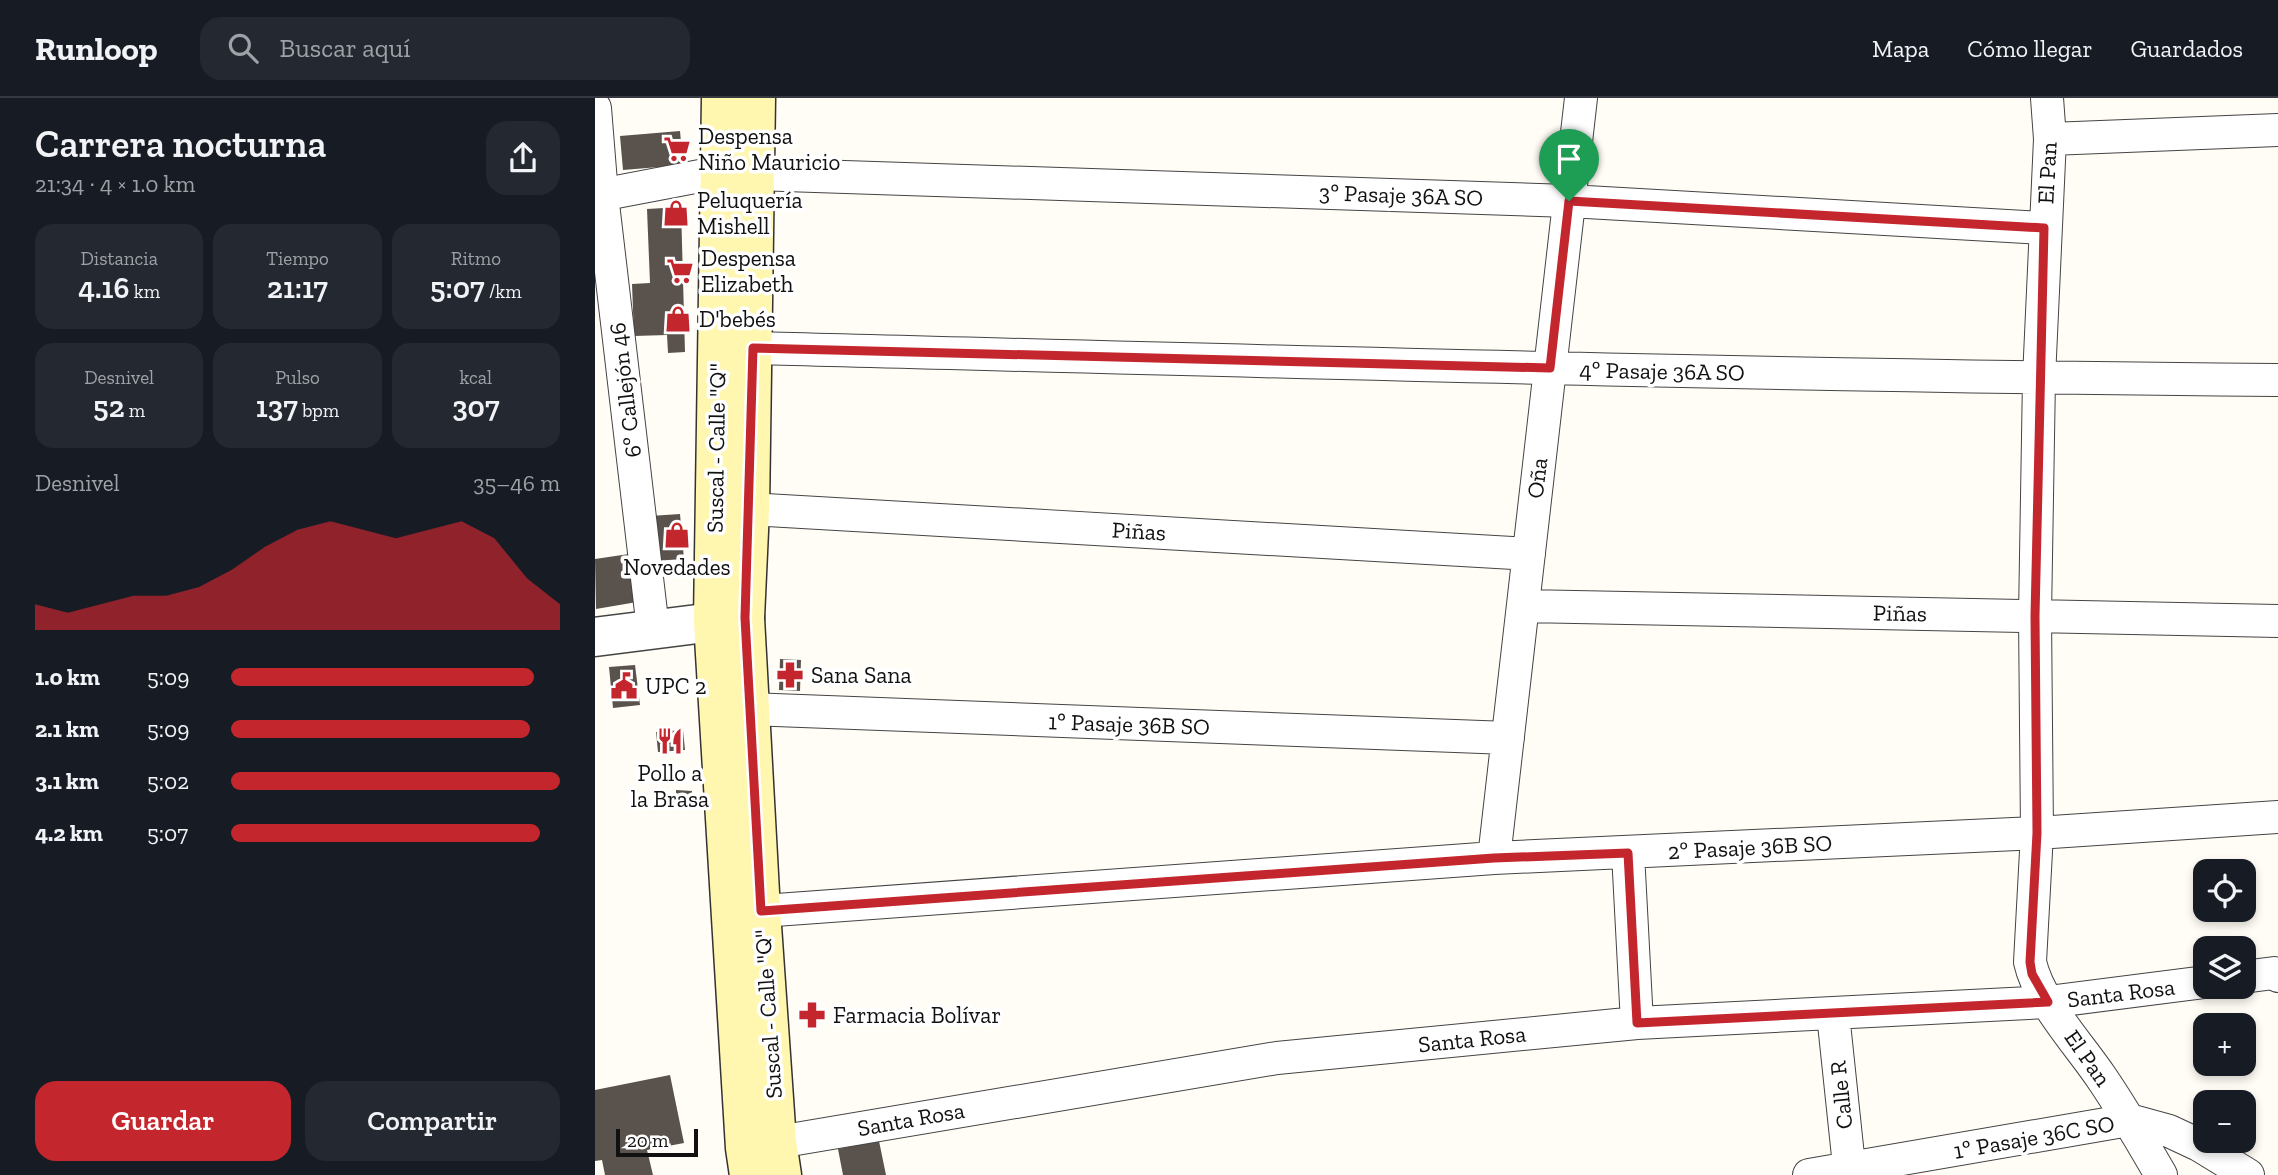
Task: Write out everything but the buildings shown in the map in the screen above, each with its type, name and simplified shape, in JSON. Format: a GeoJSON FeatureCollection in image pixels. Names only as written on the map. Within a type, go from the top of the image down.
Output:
{"type":"FeatureCollection","features":[{"type":"Feature","properties":{"kind":"main road","name":"Suscal - Calle \"Q\""},"geometry":{"type":"LineString","coordinates":[[721,98],[739,173],[753,348],[750,509],[729,619],[750,709],[761,911],[763,1160]]}},
{"type":"Feature","properties":{"kind":"main road","name":"Suscal - Calle \"Q\""},"geometry":{"type":"LineString","coordinates":[[756,98],[739,173],[729,619],[763,1160]]}},
{"type":"Feature","properties":{"kind":"street","name":"Oña"},"geometry":{"type":"LineString","coordinates":[[1494,858],[1581,98]]}},
{"type":"Feature","properties":{"kind":"street","name":"El Pan"},"geometry":{"type":"LineString","coordinates":[[2046,98],[2050,139],[2039,378],[2035,616],[2037,833],[2030,962],[2032,974],[2048,1002],[2102,1077],[2161,1175]]}},
{"type":"Feature","properties":{"kind":"street","name":"6º Callejón 46"},"geometry":{"type":"LineString","coordinates":[[595,108],[599,195],[653,629]]}},
{"type":"Feature","properties":{"kind":"street"},"geometry":{"type":"LineString","coordinates":[[2050,139],[2278,130]]}},
{"type":"Feature","properties":{"kind":"street","name":"3º Pasaje 36A SO"},"geometry":{"type":"LineString","coordinates":[[599,195],[739,173],[1569,201],[2044,228]]}},
{"type":"Feature","properties":{"kind":"street","name":"4º Pasaje 36A SO"},"geometry":{"type":"LineString","coordinates":[[753,348],[1550,368],[2278,380]]}},
{"type":"Feature","properties":{"kind":"street","name":"Piñas"},"geometry":{"type":"LineString","coordinates":[[750,509],[1529,554]]}},
{"type":"Feature","properties":{"kind":"street","name":"Piñas"},"geometry":{"type":"LineString","coordinates":[[1523,606],[2278,621]]}},
{"type":"Feature","properties":{"kind":"street"},"geometry":{"type":"LineString","coordinates":[[595,637],[729,619]]}},
{"type":"Feature","properties":{"kind":"street","name":"1º Pasaje 36B SO"},"geometry":{"type":"LineString","coordinates":[[750,709],[1508,738]]}},
{"type":"Feature","properties":{"kind":"street","name":"2º Pasaje 36B SO"},"geometry":{"type":"LineString","coordinates":[[761,911],[1494,858],[2037,833],[2278,817]]}},
{"type":"Feature","properties":{"kind":"street"},"geometry":{"type":"LineString","coordinates":[[1628,853],[1637,1023]]}},
{"type":"Feature","properties":{"kind":"street","name":"Santa Rosa"},"geometry":{"type":"LineString","coordinates":[[763,1160],[1277,1058],[1637,1023],[2048,1002],[2193,984]]}},
{"type":"Feature","properties":{"kind":"street","name":"Calle R"},"geometry":{"type":"LineString","coordinates":[[1833,1014],[1850,1172]]}},
{"type":"Feature","properties":{"kind":"street","name":"1º Pasaje 36C SO"},"geometry":{"type":"LineString","coordinates":[[1809,1175],[1850,1172],[2129,1120],[2169,1131],[2199,1145],[2248,1175]]}},
{"type":"Feature","properties":{"kind":"place","name":"Despensa Niño Mauricio"},"geometry":{"type":"Point","coordinates":[677,149]}},
{"type":"Feature","properties":{"kind":"place","name":"Peluquería Mishell"},"geometry":{"type":"Point","coordinates":[676,213]}},
{"type":"Feature","properties":{"kind":"place","name":"Despensa Elizabeth"},"geometry":{"type":"Point","coordinates":[680,271]}},
{"type":"Feature","properties":{"kind":"place","name":"D'bebés"},"geometry":{"type":"Point","coordinates":[678,319]}},
{"type":"Feature","properties":{"kind":"place","name":"Novedades"},"geometry":{"type":"Point","coordinates":[677,535]}},
{"type":"Feature","properties":{"kind":"place","name":"Sana Sana"},"geometry":{"type":"Point","coordinates":[790,675]}},
{"type":"Feature","properties":{"kind":"place","name":"UPC 2"},"geometry":{"type":"Point","coordinates":[624,686]}},
{"type":"Feature","properties":{"kind":"place","name":"Pollo a la Brasa"},"geometry":{"type":"Point","coordinates":[670,741]}},
{"type":"Feature","properties":{"kind":"place","name":"Farmacia Bolívar"},"geometry":{"type":"Point","coordinates":[812,1015]}},
{"type":"Feature","properties":{"kind":"route"},"geometry":{"type":"LineString","coordinates":[[1569,201],[2044,228],[2035,616],[2037,833],[2030,962],[2032,974],[2048,1002],[1637,1023],[1628,853],[1494,858],[761,911],[745,618],[753,348],[1550,368],[1569,201]]}}]}
